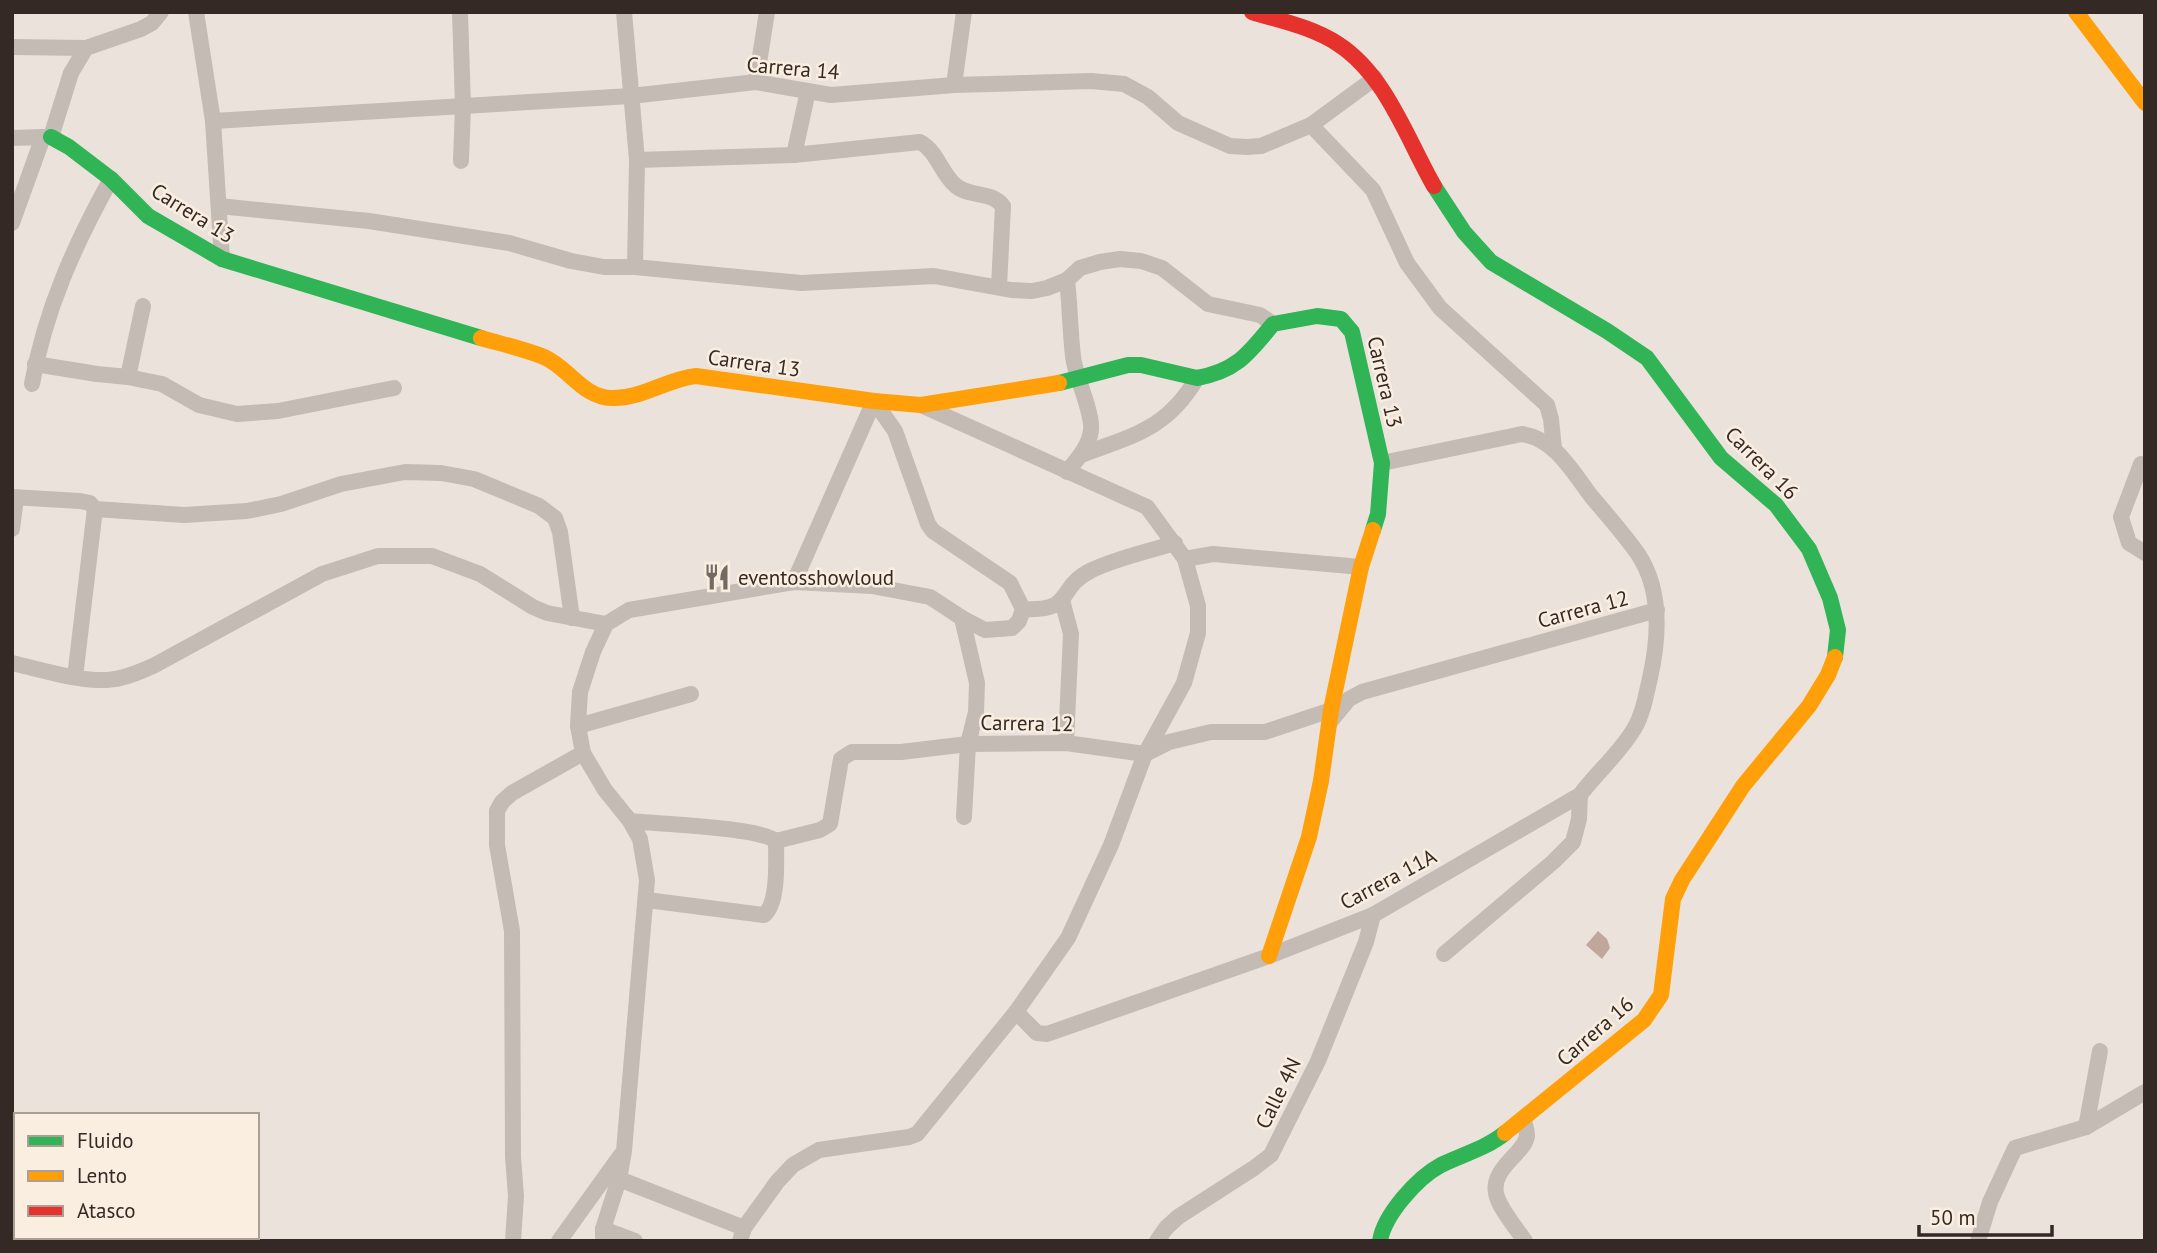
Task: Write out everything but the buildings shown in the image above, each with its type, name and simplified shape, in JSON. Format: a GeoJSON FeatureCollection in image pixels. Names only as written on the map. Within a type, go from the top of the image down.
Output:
{"type":"FeatureCollection","features":[{"type":"Feature","properties":{"kind":"main road","name":"Carrera 16"},"geometry":{"type":"LineString","coordinates":[[1252,12],[1309,29],[1346,48],[1375,78],[1436,189],[1477,250],[1491,262],[1647,358],[1721,458],[1776,505],[1809,549],[1830,598],[1838,630],[1836,653],[1828,675],[1809,706],[1743,786],[1682,880],[1673,899],[1661,995],[1644,1020],[1524,1120],[1488,1144],[1437,1167],[1414,1187],[1382,1228],[1380,1241]]}},
{"type":"Feature","properties":{"kind":"main road"},"geometry":{"type":"LineString","coordinates":[[2076,12],[2145,103]]}},
{"type":"Feature","properties":{"kind":"main road","name":"Carrera 13"},"geometry":{"type":"LineString","coordinates":[[47,137],[69,147],[111,179],[148,216],[222,259],[546,358],[573,379],[606,398],[624,397],[696,376],[921,405],[1077,380],[1134,364],[1198,378]]}},
{"type":"Feature","properties":{"kind":"main road","name":"Carrera 13"},"geometry":{"type":"LineString","coordinates":[[1273,324],[1323,316],[1338,317],[1347,324],[1352,332],[1381,463]]}},
{"type":"Feature","properties":{"kind":"main road"},"geometry":{"type":"LineString","coordinates":[[1198,378],[1216,374],[1244,359],[1273,324]]}},
{"type":"Feature","properties":{"kind":"main road"},"geometry":{"type":"LineString","coordinates":[[1269,957],[1309,837],[1321,781],[1330,716],[1362,567],[1378,514],[1381,463]]}},
{"type":"Feature","properties":{"kind":"street"},"geometry":{"type":"LineString","coordinates":[[12,47],[86,48],[141,29],[152,23],[162,12]]}},
{"type":"Feature","properties":{"kind":"street"},"geometry":{"type":"LineString","coordinates":[[196,12],[213,121],[222,259]]}},
{"type":"Feature","properties":{"kind":"street"},"geometry":{"type":"LineString","coordinates":[[460,12],[463,106],[461,161]]}},
{"type":"Feature","properties":{"kind":"street"},"geometry":{"type":"LineString","coordinates":[[624,12],[637,160],[635,267]]}},
{"type":"Feature","properties":{"kind":"street"},"geometry":{"type":"LineString","coordinates":[[755,12],[767,13],[756,82]]}},
{"type":"Feature","properties":{"kind":"street"},"geometry":{"type":"LineString","coordinates":[[954,85],[964,12]]}},
{"type":"Feature","properties":{"kind":"street"},"geometry":{"type":"LineString","coordinates":[[12,223],[71,73],[86,48]]}},
{"type":"Feature","properties":{"kind":"street","name":"Carrera 14"},"geometry":{"type":"LineString","coordinates":[[213,121],[631,96],[756,82],[846,95],[954,85],[1091,81],[1124,84],[1148,97],[1178,122],[1230,146],[1261,146],[1311,125],[1375,78]]}},
{"type":"Feature","properties":{"kind":"street"},"geometry":{"type":"LineString","coordinates":[[794,155],[807,91]]}},
{"type":"Feature","properties":{"kind":"street"},"geometry":{"type":"LineString","coordinates":[[1311,125],[1373,190],[1407,263],[1440,308],[1547,405],[1554,449]]}},
{"type":"Feature","properties":{"kind":"street"},"geometry":{"type":"LineString","coordinates":[[12,138],[47,137]]}},
{"type":"Feature","properties":{"kind":"street"},"geometry":{"type":"LineString","coordinates":[[637,160],[794,155],[920,142],[956,187],[998,198],[1003,206],[999,287]]}},
{"type":"Feature","properties":{"kind":"street"},"geometry":{"type":"LineString","coordinates":[[32,384],[47,316],[80,235],[111,179]]}},
{"type":"Feature","properties":{"kind":"street"},"geometry":{"type":"LineString","coordinates":[[219,205],[369,221],[509,243],[571,261],[604,267],[635,267],[801,283],[934,276],[1031,291],[1068,280],[1080,268],[1100,262],[1120,259],[1142,261],[1162,268],[1208,304],[1260,316],[1273,324]]}},
{"type":"Feature","properties":{"kind":"street"},"geometry":{"type":"LineString","coordinates":[[1067,472],[1081,455],[1091,428],[1072,354],[1068,280]]}},
{"type":"Feature","properties":{"kind":"street"},"geometry":{"type":"LineString","coordinates":[[128,377],[143,306]]}},
{"type":"Feature","properties":{"kind":"street"},"geometry":{"type":"LineString","coordinates":[[35,364],[162,384],[199,405],[237,414],[278,411],[394,388]]}},
{"type":"Feature","properties":{"kind":"street"},"geometry":{"type":"LineString","coordinates":[[1081,455],[1142,433],[1166,417],[1184,400],[1198,378]]}},
{"type":"Feature","properties":{"kind":"street"},"geometry":{"type":"LineString","coordinates":[[794,582],[874,401]]}},
{"type":"Feature","properties":{"kind":"street"},"geometry":{"type":"LineString","coordinates":[[874,401],[895,431],[928,524],[933,531],[1010,583],[1024,609]]}},
{"type":"Feature","properties":{"kind":"street"},"geometry":{"type":"LineString","coordinates":[[619,1180],[742,1234],[777,1182],[793,1165],[819,1150],[909,1137],[917,1133],[1016,1012],[1068,938],[1111,845],[1145,754],[1184,683],[1198,634],[1198,606],[1185,559],[1147,507],[921,405]]}},
{"type":"Feature","properties":{"kind":"street"},"geometry":{"type":"LineString","coordinates":[[1381,463],[1522,434],[1534,436],[1554,449],[1639,556],[1657,610]]}},
{"type":"Feature","properties":{"kind":"street"},"geometry":{"type":"LineString","coordinates":[[2141,464],[2121,517],[2129,543],[2145,553]]}},
{"type":"Feature","properties":{"kind":"street"},"geometry":{"type":"LineString","coordinates":[[12,529],[14,498],[80,501],[90,503],[95,509],[184,515],[247,511],[281,504],[341,484],[405,472],[441,473],[474,479],[539,506],[555,518],[560,532],[572,618]]}},
{"type":"Feature","properties":{"kind":"street"},"geometry":{"type":"LineString","coordinates":[[75,677],[95,509]]}},
{"type":"Feature","properties":{"kind":"street"},"geometry":{"type":"LineString","coordinates":[[1024,609],[1042,610],[1058,605],[1077,579],[1090,571],[1175,543]]}},
{"type":"Feature","properties":{"kind":"street"},"geometry":{"type":"LineString","coordinates":[[1185,559],[1213,554],[1362,567]]}},
{"type":"Feature","properties":{"kind":"street"},"geometry":{"type":"LineString","coordinates":[[12,663],[75,677],[107,680],[135,674],[322,574],[378,556],[432,556],[480,574],[540,610],[606,624]]}},
{"type":"Feature","properties":{"kind":"street"},"geometry":{"type":"LineString","coordinates":[[635,1241],[603,1235],[619,1180],[624,1151],[648,900],[645,857],[640,839],[630,821],[605,790],[583,753],[578,726],[580,692],[593,652],[606,624],[629,610],[794,582],[872,586],[918,593],[930,597],[985,630],[1012,628],[1019,621],[1024,609]]}},
{"type":"Feature","properties":{"kind":"street"},"geometry":{"type":"LineString","coordinates":[[1062,600],[1071,634],[1066,743]]}},
{"type":"Feature","properties":{"kind":"street","name":"Carrera 12"},"geometry":{"type":"LineString","coordinates":[[776,841],[820,830],[830,824],[841,759],[852,752],[901,752],[968,744],[1066,743],[1145,754],[1168,742],[1211,732],[1265,732],[1330,716],[1349,699],[1363,692],[1657,610]]}},
{"type":"Feature","properties":{"kind":"street","name":"Carrera 11A"},"geometry":{"type":"LineString","coordinates":[[1016,1012],[1037,1033],[1046,1034],[1269,957],[1373,915],[1580,795],[1619,751],[1636,726],[1653,663],[1657,610]]}},
{"type":"Feature","properties":{"kind":"street"},"geometry":{"type":"LineString","coordinates":[[961,618],[977,683],[976,712],[968,744],[964,817]]}},
{"type":"Feature","properties":{"kind":"street"},"geometry":{"type":"LineString","coordinates":[[578,726],[691,694]]}},
{"type":"Feature","properties":{"kind":"street"},"geometry":{"type":"LineString","coordinates":[[513,1241],[516,1196],[513,1157],[512,931],[497,845],[497,811],[512,793],[583,753]]}},
{"type":"Feature","properties":{"kind":"street"},"geometry":{"type":"LineString","coordinates":[[1444,954],[1573,842],[1579,819],[1580,795]]}},
{"type":"Feature","properties":{"kind":"street"},"geometry":{"type":"LineString","coordinates":[[630,821],[746,831],[776,841],[776,876],[771,904],[764,915],[648,900]]}},
{"type":"Feature","properties":{"kind":"street","name":"Calle 4N"},"geometry":{"type":"LineString","coordinates":[[1157,1241],[1178,1217],[1271,1155],[1318,1060],[1366,942],[1373,915]]}},
{"type":"Feature","properties":{"kind":"street"},"geometry":{"type":"LineString","coordinates":[[2086,1127],[2100,1051]]}},
{"type":"Feature","properties":{"kind":"street"},"geometry":{"type":"LineString","coordinates":[[1978,1241],[1990,1202],[2015,1149],[2086,1127],[2145,1092]]}},
{"type":"Feature","properties":{"kind":"street"},"geometry":{"type":"LineString","coordinates":[[1524,1120],[1527,1134],[1525,1142],[1506,1163],[1496,1183],[1496,1193],[1525,1241]]}},
{"type":"Feature","properties":{"kind":"street"},"geometry":{"type":"LineString","coordinates":[[559,1241],[624,1151]]}},
{"type":"Feature","properties":{"kind":"traffic: fast"},"geometry":{"type":"LineString","coordinates":[[51,137],[69,147],[111,179],[148,216],[222,259],[481,338]]}},
{"type":"Feature","properties":{"kind":"traffic: fast"},"geometry":{"type":"LineString","coordinates":[[1434,186],[1464,232],[1491,262],[1647,358],[1721,458],[1776,505],[1809,549],[1830,598],[1838,630],[1835,657]]}},
{"type":"Feature","properties":{"kind":"traffic: fast"},"geometry":{"type":"LineString","coordinates":[[1059,383],[1128,365],[1141,365],[1197,378],[1211,375],[1241,359],[1273,324],[1317,316],[1341,319],[1352,332],[1382,463],[1378,514],[1373,530]]}},
{"type":"Feature","properties":{"kind":"traffic: fast"},"geometry":{"type":"LineString","coordinates":[[1380,1241],[1395,1209],[1422,1179],[1441,1165],[1482,1147],[1505,1133]]}},
{"type":"Feature","properties":{"kind":"traffic: slow"},"geometry":{"type":"LineString","coordinates":[[2076,12],[2145,103]]}},
{"type":"Feature","properties":{"kind":"traffic: slow"},"geometry":{"type":"LineString","coordinates":[[481,338],[544,357],[584,388],[602,397],[612,398],[634,395],[696,376],[921,405],[1059,383]]}},
{"type":"Feature","properties":{"kind":"traffic: slow"},"geometry":{"type":"LineString","coordinates":[[1269,956],[1309,837],[1321,781],[1331,710],[1361,567],[1373,530]]}},
{"type":"Feature","properties":{"kind":"traffic: slow"},"geometry":{"type":"LineString","coordinates":[[1505,1133],[1644,1020],[1661,995],[1673,899],[1682,880],[1743,786],[1809,706],[1828,675],[1835,657]]}},
{"type":"Feature","properties":{"kind":"traffic: jam"},"geometry":{"type":"LineString","coordinates":[[1252,12],[1318,33],[1355,57],[1394,109],[1434,186]]}},
{"type":"Feature","properties":{"kind":"place","name":"eventosshowloud"},"geometry":{"type":"Point","coordinates":[717,577]}}]}
